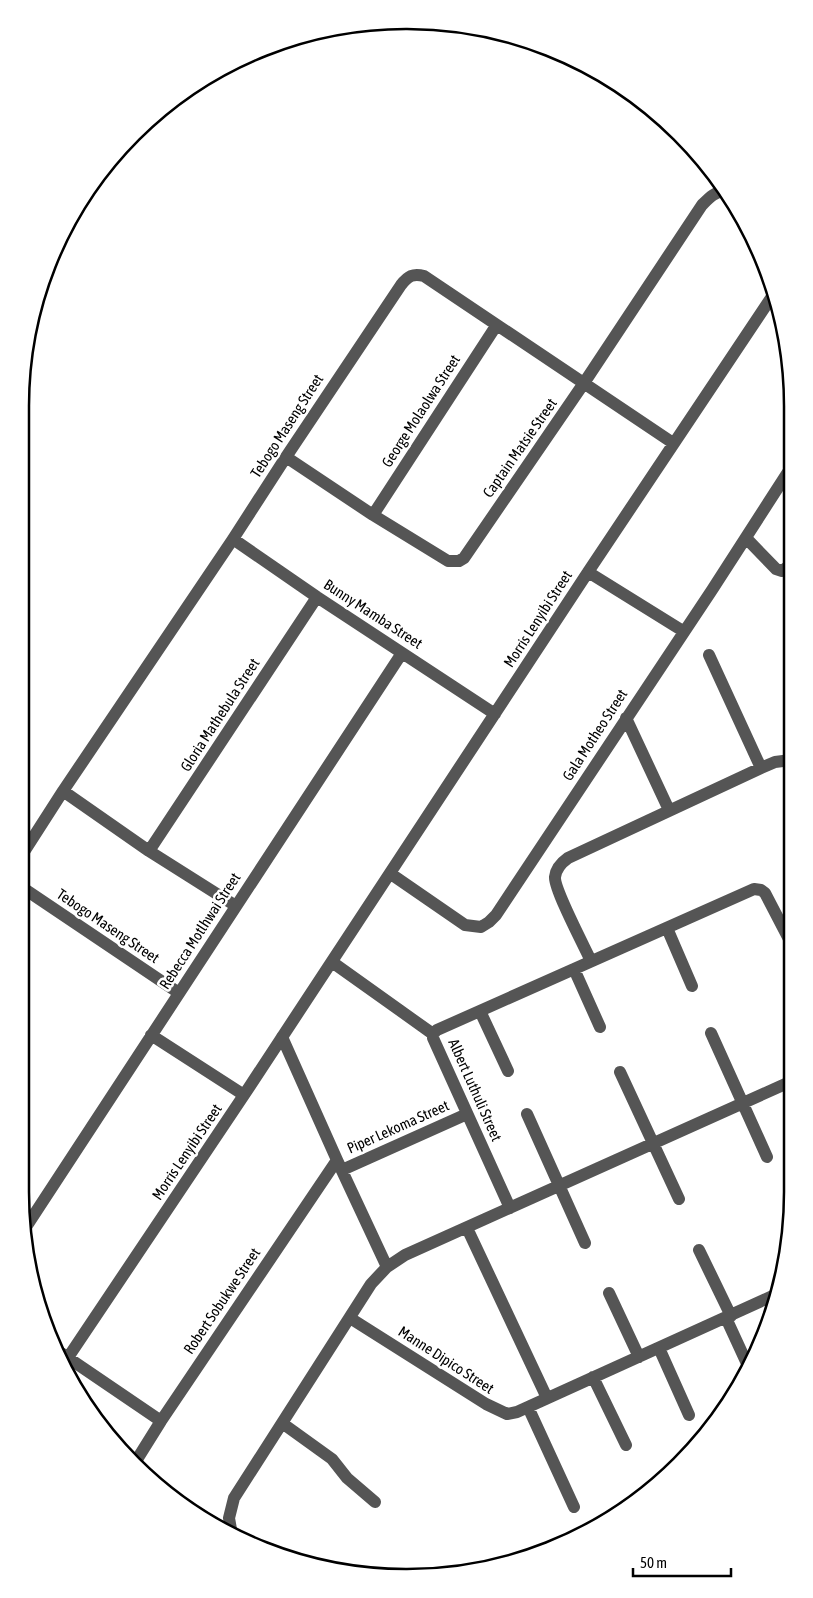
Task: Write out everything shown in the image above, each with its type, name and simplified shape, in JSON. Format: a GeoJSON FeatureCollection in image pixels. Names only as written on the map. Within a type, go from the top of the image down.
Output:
{"type":"FeatureCollection","features":[{"type":"Feature","properties":{"kind":"street","name":"Captain Matsie Street"},"geometry":{"type":"LineString","coordinates":[[286,457],[448,561],[459,561],[464,558],[584,383],[702,205],[711,196],[718,193]]}},
{"type":"Feature","properties":{"kind":"street","name":"Tebogo Maseng Street"},"geometry":{"type":"LineString","coordinates":[[29,844],[401,284],[411,275],[424,276],[673,443]]}},
{"type":"Feature","properties":{"kind":"street","name":"Morris Lenyibi Street"},"geometry":{"type":"LineString","coordinates":[[67,1356],[244,1095],[673,443],[769,301]]}},
{"type":"Feature","properties":{"kind":"street","name":"George Molaolwa Street"},"geometry":{"type":"LineString","coordinates":[[373,514],[496,326]]}},
{"type":"Feature","properties":{"kind":"street","name":"Gala Motheo Street"},"geometry":{"type":"LineString","coordinates":[[391,874],[465,925],[482,927],[496,915],[784,479]]}},
{"type":"Feature","properties":{"kind":"street"},"geometry":{"type":"LineString","coordinates":[[746,538],[776,569],[784,570]]}},
{"type":"Feature","properties":{"kind":"street","name":"Bunny Mamba Street"},"geometry":{"type":"LineString","coordinates":[[233,539],[495,714]]}},
{"type":"Feature","properties":{"kind":"street"},"geometry":{"type":"LineString","coordinates":[[588,572],[683,631]]}},
{"type":"Feature","properties":{"kind":"street","name":"Gloria Mathebula Street"},"geometry":{"type":"LineString","coordinates":[[149,851],[317,596]]}},
{"type":"Feature","properties":{"kind":"street","name":"Rebecca Motlhwai Street"},"geometry":{"type":"LineString","coordinates":[[30,1220],[402,653]]}},
{"type":"Feature","properties":{"kind":"street"},"geometry":{"type":"LineString","coordinates":[[709,655],[761,768]]}},
{"type":"Feature","properties":{"kind":"street"},"geometry":{"type":"LineString","coordinates":[[626,718],[669,810]]}},
{"type":"Feature","properties":{"kind":"street"},"geometry":{"type":"LineString","coordinates":[[591,961],[555,884],[557,870],[561,864],[568,858],[669,810],[775,762],[784,761]]}},
{"type":"Feature","properties":{"kind":"street"},"geometry":{"type":"LineString","coordinates":[[63,791],[149,851],[236,906]]}},
{"type":"Feature","properties":{"kind":"street","name":"Albert Luthuli Street"},"geometry":{"type":"LineString","coordinates":[[510,1208],[433,1038],[433,1034],[437,1030],[754,889],[761,890],[765,894],[784,924]]}},
{"type":"Feature","properties":{"kind":"street","name":"Tebogo Maseng Street"},"geometry":{"type":"LineString","coordinates":[[29,892],[179,992]]}},
{"type":"Feature","properties":{"kind":"street"},"geometry":{"type":"LineString","coordinates":[[667,928],[692,986]]}},
{"type":"Feature","properties":{"kind":"street"},"geometry":{"type":"LineString","coordinates":[[332,962],[433,1034]]}},
{"type":"Feature","properties":{"kind":"street"},"geometry":{"type":"LineString","coordinates":[[574,969],[600,1028]]}},
{"type":"Feature","properties":{"kind":"street"},"geometry":{"type":"LineString","coordinates":[[480,1011],[508,1071]]}},
{"type":"Feature","properties":{"kind":"street"},"geometry":{"type":"LineString","coordinates":[[711,1033],[767,1157]]}},
{"type":"Feature","properties":{"kind":"street"},"geometry":{"type":"LineString","coordinates":[[151,1035],[244,1095]]}},
{"type":"Feature","properties":{"kind":"street"},"geometry":{"type":"LineString","coordinates":[[282,1037],[387,1267]]}},
{"type":"Feature","properties":{"kind":"street"},"geometry":{"type":"LineString","coordinates":[[620,1072],[679,1199]]}},
{"type":"Feature","properties":{"kind":"street"},"geometry":{"type":"LineString","coordinates":[[230,1525],[229,1518],[234,1498],[371,1284],[387,1267],[405,1255],[784,1085]]}},
{"type":"Feature","properties":{"kind":"street","name":"Piper Lekoma Street"},"geometry":{"type":"LineString","coordinates":[[339,1165],[468,1114]]}},
{"type":"Feature","properties":{"kind":"street"},"geometry":{"type":"LineString","coordinates":[[527,1114],[585,1243]]}},
{"type":"Feature","properties":{"kind":"street","name":"Robert Sobukwe Street"},"geometry":{"type":"LineString","coordinates":[[138,1458],[161,1421],[339,1165]]}},
{"type":"Feature","properties":{"kind":"street"},"geometry":{"type":"LineString","coordinates":[[467,1228],[547,1398]]}},
{"type":"Feature","properties":{"kind":"street"},"geometry":{"type":"LineString","coordinates":[[699,1250],[745,1359]]}},
{"type":"Feature","properties":{"kind":"street"},"geometry":{"type":"LineString","coordinates":[[609,1293],[639,1357]]}},
{"type":"Feature","properties":{"kind":"street","name":"Manne Dipico Street"},"geometry":{"type":"LineString","coordinates":[[350,1318],[495,1410],[507,1414],[517,1412],[768,1298]]}},
{"type":"Feature","properties":{"kind":"street"},"geometry":{"type":"LineString","coordinates":[[659,1348],[689,1415]]}},
{"type":"Feature","properties":{"kind":"street"},"geometry":{"type":"LineString","coordinates":[[69,1360],[161,1421]]}},
{"type":"Feature","properties":{"kind":"street"},"geometry":{"type":"LineString","coordinates":[[594,1377],[626,1445]]}},
{"type":"Feature","properties":{"kind":"street"},"geometry":{"type":"LineString","coordinates":[[528,1407],[574,1507]]}},
{"type":"Feature","properties":{"kind":"street"},"geometry":{"type":"LineString","coordinates":[[282,1423],[332,1459],[347,1478],[375,1502]]}}]}
